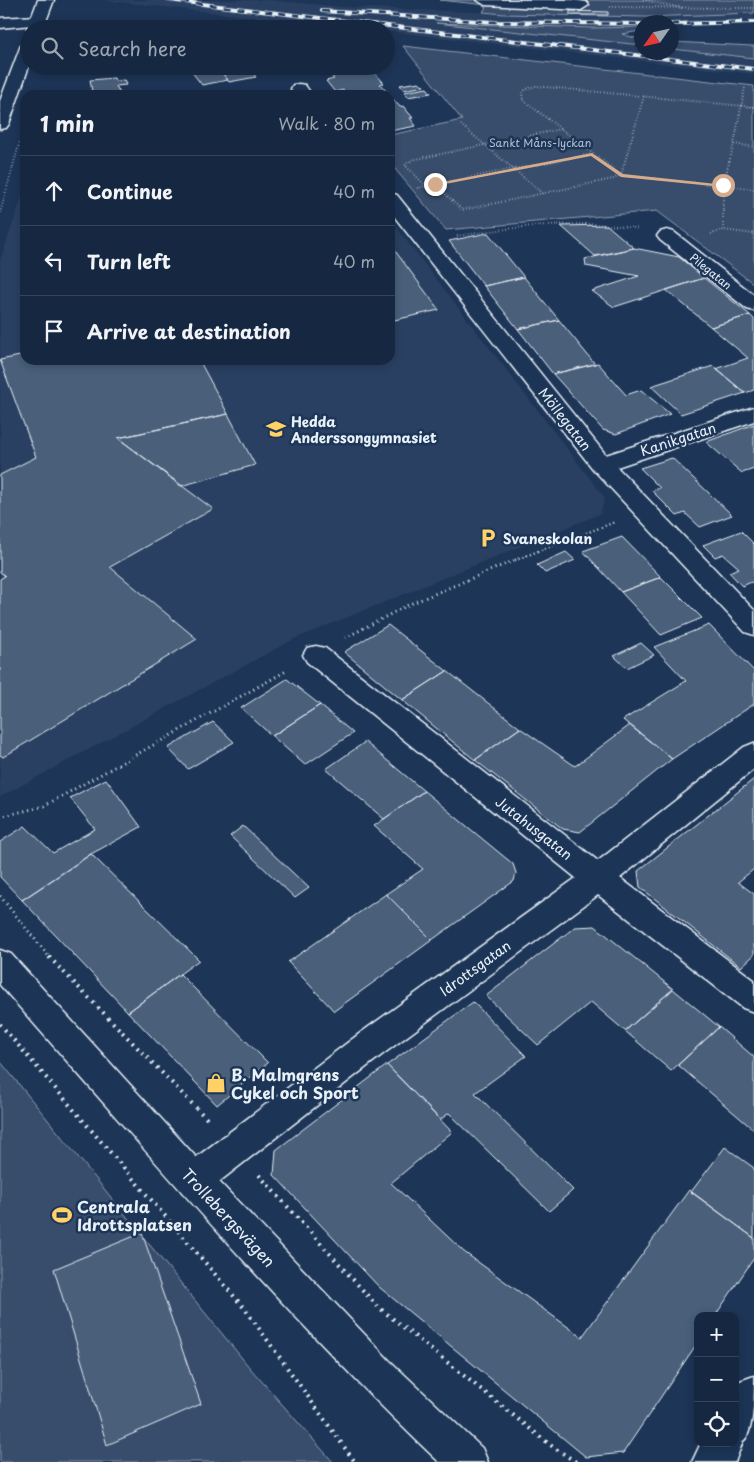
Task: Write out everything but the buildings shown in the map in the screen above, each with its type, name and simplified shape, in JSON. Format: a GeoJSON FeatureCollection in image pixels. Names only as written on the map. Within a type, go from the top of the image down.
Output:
{"type":"FeatureCollection","features":[{"type":"Feature","properties":{"kind":"street"},"geometry":{"type":"LineString","coordinates":[[38,20],[46,0]]}},
{"type":"Feature","properties":{"kind":"street"},"geometry":{"type":"LineString","coordinates":[[485,0],[581,5]]}},
{"type":"Feature","properties":{"kind":"street"},"geometry":{"type":"LineString","coordinates":[[0,23],[20,24]]}},
{"type":"Feature","properties":{"kind":"street"},"geometry":{"type":"LineString","coordinates":[[0,124],[20,70]]}},
{"type":"Feature","properties":{"kind":"street","name":"Möllegatan"},"geometry":{"type":"LineString","coordinates":[[399,194],[424,240],[601,464],[754,626]]}},
{"type":"Feature","properties":{"kind":"street","name":"Pilegatan"},"geometry":{"type":"LineString","coordinates":[[668,236],[754,305]]}},
{"type":"Feature","properties":{"kind":"street","name":"Kanikgatan"},"geometry":{"type":"LineString","coordinates":[[601,464],[754,414]]}},
{"type":"Feature","properties":{"kind":"street","name":"Jutahusgatan"},"geometry":{"type":"LineString","coordinates":[[316,654],[598,878],[754,998]]}},
{"type":"Feature","properties":{"kind":"street","name":"Idrottsgatan"},"geometry":{"type":"LineString","coordinates":[[194,1180],[371,1044],[598,878],[754,754]]}},
{"type":"Feature","properties":{"kind":"street","name":"Trollebergsvägen"},"geometry":{"type":"LineString","coordinates":[[0,964],[194,1180],[375,1374],[468,1462]]}},
{"type":"Feature","properties":{"kind":"street"},"geometry":{"type":"LineString","coordinates":[[739,1419],[754,1396]]}},
{"type":"Feature","properties":{"kind":"street"},"geometry":{"type":"LineString","coordinates":[[712,1462],[721,1447]]}},
{"type":"Feature","properties":{"kind":"path"},"geometry":{"type":"LineString","coordinates":[[644,0],[651,3],[672,1],[683,8]]}},
{"type":"Feature","properties":{"kind":"path"},"geometry":{"type":"LineString","coordinates":[[581,5],[754,8]]}},
{"type":"Feature","properties":{"kind":"path"},"geometry":{"type":"LineString","coordinates":[[754,107],[536,86],[526,89],[522,94],[523,100],[621,175],[754,189]]}},
{"type":"Feature","properties":{"kind":"path"},"geometry":{"type":"LineString","coordinates":[[723,230],[723,185],[734,144],[745,87]]}},
{"type":"Feature","properties":{"kind":"path"},"geometry":{"type":"LineString","coordinates":[[435,184],[462,210],[613,179],[621,175],[644,96]]}},
{"type":"Feature","properties":{"kind":"path"},"geometry":{"type":"LineString","coordinates":[[461,125],[542,194]]}},
{"type":"Feature","properties":{"kind":"path"},"geometry":{"type":"LineString","coordinates":[[426,186],[404,165],[412,160],[561,129]]}},
{"type":"Feature","properties":{"kind":"path"},"geometry":{"type":"LineString","coordinates":[[0,213],[20,145],[19,135]]}},
{"type":"Feature","properties":{"kind":"path"},"geometry":{"type":"LineString","coordinates":[[734,144],[754,147]]}},
{"type":"Feature","properties":{"kind":"path"},"geometry":{"type":"LineString","coordinates":[[399,194],[435,184],[592,154]]}},
{"type":"Feature","properties":{"kind":"path"},"geometry":{"type":"LineString","coordinates":[[424,240],[558,223],[611,223],[668,236]]}},
{"type":"Feature","properties":{"kind":"path"},"geometry":{"type":"LineString","coordinates":[[708,235],[723,230],[754,234]]}},
{"type":"Feature","properties":{"kind":"path"},"geometry":{"type":"LineString","coordinates":[[0,896],[56,965],[236,1149],[377,1306],[553,1447],[576,1462]]}},
{"type":"Feature","properties":{"kind":"path"},"geometry":{"type":"LineString","coordinates":[[0,1024],[245,1309],[355,1462]]}},
{"type":"Feature","properties":{"kind":"shaded area"},"geometry":{"type":"Polygon","coordinates":[[[102,0],[268,0],[343,7],[598,17],[634,16],[634,27],[593,28],[436,22],[634,44],[634,60],[395,32],[395,20],[281,20],[102,0]]]}},
{"type":"Feature","properties":{"kind":"shaded area"},"geometry":{"type":"Polygon","coordinates":[[[754,14],[754,24],[679,26],[679,15],[754,14]]]}},
{"type":"Feature","properties":{"kind":"shaded area"},"geometry":{"type":"Polygon","coordinates":[[[679,50],[754,58],[754,74],[634,60],[679,60],[679,50]]]}},
{"type":"Feature","properties":{"kind":"shaded area","name":"Hedda Anderssongymnasiet"},"geometry":{"type":"Polygon","coordinates":[[[20,203],[20,365],[395,365],[395,225],[605,498],[600,514],[294,639],[0,797],[0,261],[20,203]]]}},
{"type":"Feature","properties":{"kind":"green space"},"geometry":{"type":"Polygon","coordinates":[[[440,0],[754,0],[754,13],[679,16],[634,15],[634,17],[504,14],[483,12],[487,5],[440,0]]]}},
{"type":"Feature","properties":{"kind":"green space"},"geometry":{"type":"Polygon","coordinates":[[[436,23],[593,28],[634,27],[634,32],[622,34],[634,38],[634,44],[436,23]]]}},
{"type":"Feature","properties":{"kind":"green space"},"geometry":{"type":"Polygon","coordinates":[[[679,42],[754,46],[754,58],[679,50],[679,42]]]}},
{"type":"Feature","properties":{"kind":"green space","name":"Sankt Måns-lyckan"},"geometry":{"type":"Polygon","coordinates":[[[403,46],[754,86],[754,284],[657,211],[446,230],[395,169],[395,134],[462,120],[403,46]]]}},
{"type":"Feature","properties":{"kind":"green space","name":"Centrala Idrottsplatsen"},"geometry":{"type":"Polygon","coordinates":[[[0,1061],[250,1368],[333,1462],[0,1462],[0,1061]]]}},
{"type":"Feature","properties":{"kind":"railway"},"geometry":{"type":"LineString","coordinates":[[168,0],[338,20]]}},
{"type":"Feature","properties":{"kind":"railway"},"geometry":{"type":"LineString","coordinates":[[322,11],[494,22],[634,24]]}},
{"type":"Feature","properties":{"kind":"railway"},"geometry":{"type":"LineString","coordinates":[[679,24],[754,22]]}},
{"type":"Feature","properties":{"kind":"railway"},"geometry":{"type":"LineString","coordinates":[[395,27],[754,69]]}},
{"type":"Feature","properties":{"kind":"place","name":"Hedda Anderssongymnasiet"},"geometry":{"type":"Point","coordinates":[276,429]}},
{"type":"Feature","properties":{"kind":"place","name":"Svaneskolan"},"geometry":{"type":"Point","coordinates":[488,538]}},
{"type":"Feature","properties":{"kind":"place","name":"B. Malmgrens Cykel och Sport"},"geometry":{"type":"Point","coordinates":[216,1083]}},
{"type":"Feature","properties":{"kind":"place","name":"Centrala Idrottsplatsen"},"geometry":{"type":"Point","coordinates":[62,1215]}},
{"type":"Feature","properties":{"kind":"route"},"geometry":{"type":"LineString","coordinates":[[435,184],[592,154],[621,175],[723,185]]}}]}
